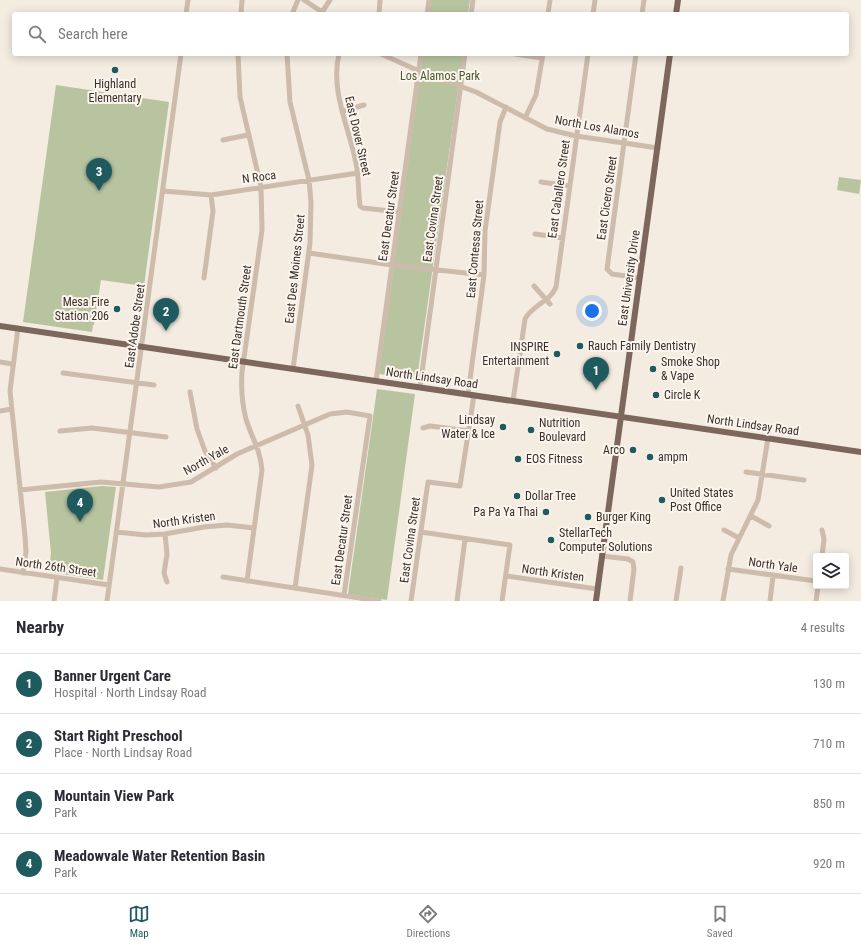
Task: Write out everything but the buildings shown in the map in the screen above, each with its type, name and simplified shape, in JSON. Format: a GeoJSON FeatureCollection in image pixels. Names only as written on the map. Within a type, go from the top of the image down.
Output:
{"type":"FeatureCollection","features":[{"type":"Feature","properties":{"kind":"main road"},"geometry":{"type":"LineString","coordinates":[[676,12],[678,0]]}},
{"type":"Feature","properties":{"kind":"main road","name":"East University Drive"},"geometry":{"type":"LineString","coordinates":[[596,601],[670,56]]}},
{"type":"Feature","properties":{"kind":"main road","name":"North Lindsay Road"},"geometry":{"type":"LineString","coordinates":[[0,326],[861,452]]}},
{"type":"Feature","properties":{"kind":"street"},"geometry":{"type":"LineString","coordinates":[[186,12],[188,0]]}},
{"type":"Feature","properties":{"kind":"street"},"geometry":{"type":"LineString","coordinates":[[240,12],[242,0]]}},
{"type":"Feature","properties":{"kind":"street"},"geometry":{"type":"LineString","coordinates":[[293,12],[298,0]]}},
{"type":"Feature","properties":{"kind":"street"},"geometry":{"type":"LineString","coordinates":[[304,0],[322,12]]}},
{"type":"Feature","properties":{"kind":"street"},"geometry":{"type":"LineString","coordinates":[[324,12],[330,0]]}},
{"type":"Feature","properties":{"kind":"street"},"geometry":{"type":"LineString","coordinates":[[378,12],[380,0]]}},
{"type":"Feature","properties":{"kind":"street"},"geometry":{"type":"LineString","coordinates":[[427,12],[429,0]]}},
{"type":"Feature","properties":{"kind":"street"},"geometry":{"type":"LineString","coordinates":[[471,12],[473,0]]}},
{"type":"Feature","properties":{"kind":"street"},"geometry":{"type":"LineString","coordinates":[[548,12],[550,0]]}},
{"type":"Feature","properties":{"kind":"street"},"geometry":{"type":"LineString","coordinates":[[593,12],[595,0]]}},
{"type":"Feature","properties":{"kind":"street"},"geometry":{"type":"LineString","coordinates":[[642,12],[644,0]]}},
{"type":"Feature","properties":{"kind":"street","name":"East Adobe Street"},"geometry":{"type":"LineString","coordinates":[[107,601],[181,56]]}},
{"type":"Feature","properties":{"kind":"street","name":"East Dartmouth Street"},"geometry":{"type":"LineString","coordinates":[[238,56],[240,97],[261,187],[262,230],[241,393],[246,419],[260,454],[262,470],[247,581]]}},
{"type":"Feature","properties":{"kind":"street","name":"East Des Moines Street"},"geometry":{"type":"LineString","coordinates":[[287,56],[290,102],[309,180],[311,202],[309,252],[293,369]]}},
{"type":"Feature","properties":{"kind":"street","name":"East Dover Street"},"geometry":{"type":"LineString","coordinates":[[339,56],[336,68],[336,86],[358,173],[360,207],[399,212]]}},
{"type":"Feature","properties":{"kind":"street","name":"North Los Alamos"},"geometry":{"type":"LineString","coordinates":[[385,56],[419,71],[461,86],[547,129],[576,136],[658,148]]}},
{"type":"Feature","properties":{"kind":"street","name":"East Decatur Street"},"geometry":{"type":"LineString","coordinates":[[376,381],[421,56]]}},
{"type":"Feature","properties":{"kind":"street","name":"East Covina Street"},"geometry":{"type":"LineString","coordinates":[[420,387],[465,56]]}},
{"type":"Feature","properties":{"kind":"street"},"geometry":{"type":"LineString","coordinates":[[525,118],[536,95],[542,56]]}},
{"type":"Feature","properties":{"kind":"street","name":"East Caballero Street"},"geometry":{"type":"LineString","coordinates":[[513,401],[524,322],[530,312],[548,301],[556,287],[588,56]]}},
{"type":"Feature","properties":{"kind":"street","name":"East Cicero Street"},"geometry":{"type":"LineString","coordinates":[[636,56],[608,272],[613,275],[640,278]]}},
{"type":"Feature","properties":{"kind":"street"},"geometry":{"type":"LineString","coordinates":[[343,111],[364,106]]}},
{"type":"Feature","properties":{"kind":"street","name":"East Contessa Street"},"geometry":{"type":"LineString","coordinates":[[428,482],[460,486],[469,432],[471,395],[484,275],[486,224],[500,122],[506,108]]}},
{"type":"Feature","properties":{"kind":"street"},"geometry":{"type":"LineString","coordinates":[[223,140],[248,135]]}},
{"type":"Feature","properties":{"kind":"street","name":"N Roca"},"geometry":{"type":"LineString","coordinates":[[163,191],[211,195],[358,173]]}},
{"type":"Feature","properties":{"kind":"street"},"geometry":{"type":"LineString","coordinates":[[541,182],[570,186]]}},
{"type":"Feature","properties":{"kind":"street"},"geometry":{"type":"LineString","coordinates":[[204,278],[212,221],[211,195]]}},
{"type":"Feature","properties":{"kind":"street"},"geometry":{"type":"LineString","coordinates":[[535,234],[562,238]]}},
{"type":"Feature","properties":{"kind":"street"},"geometry":{"type":"LineString","coordinates":[[309,252],[392,265],[436,268],[484,275]]}},
{"type":"Feature","properties":{"kind":"street"},"geometry":{"type":"LineString","coordinates":[[534,286],[548,301]]}},
{"type":"Feature","properties":{"kind":"street"},"geometry":{"type":"LineString","coordinates":[[18,328],[12,364],[10,391],[26,552],[23,573]]}},
{"type":"Feature","properties":{"kind":"street"},"geometry":{"type":"LineString","coordinates":[[0,362],[12,364]]}},
{"type":"Feature","properties":{"kind":"street"},"geometry":{"type":"LineString","coordinates":[[64,373],[154,385]]}},
{"type":"Feature","properties":{"kind":"street"},"geometry":{"type":"LineString","coordinates":[[190,392],[196,429],[205,451],[216,468]]}},
{"type":"Feature","properties":{"kind":"street"},"geometry":{"type":"LineString","coordinates":[[295,588],[312,465],[308,435],[298,406]]}},
{"type":"Feature","properties":{"kind":"street"},"geometry":{"type":"LineString","coordinates":[[0,411],[11,409]]}},
{"type":"Feature","properties":{"kind":"street","name":"North Yale"},"geometry":{"type":"LineString","coordinates":[[20,490],[94,482],[123,483],[159,487],[191,482],[237,454],[330,414],[347,412],[370,416]]}},
{"type":"Feature","properties":{"kind":"street","name":"East Decatur Street"},"geometry":{"type":"LineString","coordinates":[[344,595],[370,416]]}},
{"type":"Feature","properties":{"kind":"street"},"geometry":{"type":"LineString","coordinates":[[423,428],[430,426],[469,432]]}},
{"type":"Feature","properties":{"kind":"street"},"geometry":{"type":"LineString","coordinates":[[60,431],[92,428],[166,437]]}},
{"type":"Feature","properties":{"kind":"street"},"geometry":{"type":"LineString","coordinates":[[723,601],[728,569],[739,538],[758,500],[768,438]]}},
{"type":"Feature","properties":{"kind":"street"},"geometry":{"type":"LineString","coordinates":[[746,472],[804,480]]}},
{"type":"Feature","properties":{"kind":"street","name":"East Covina Street"},"geometry":{"type":"LineString","coordinates":[[411,601],[428,482]]}},
{"type":"Feature","properties":{"kind":"street"},"geometry":{"type":"LineString","coordinates":[[751,516],[769,526]]}},
{"type":"Feature","properties":{"kind":"street","name":"North Kristen"},"geometry":{"type":"LineString","coordinates":[[116,532],[146,535],[165,534],[204,527],[227,525],[254,528]]}},
{"type":"Feature","properties":{"kind":"street"},"geometry":{"type":"LineString","coordinates":[[724,530],[739,538]]}},
{"type":"Feature","properties":{"kind":"street"},"geometry":{"type":"LineString","coordinates":[[822,530],[824,539],[822,553]]}},
{"type":"Feature","properties":{"kind":"street"},"geometry":{"type":"LineString","coordinates":[[421,532],[510,546],[502,601]]}},
{"type":"Feature","properties":{"kind":"street"},"geometry":{"type":"LineString","coordinates":[[165,534],[167,554],[164,573],[167,582]]}},
{"type":"Feature","properties":{"kind":"street"},"geometry":{"type":"LineString","coordinates":[[457,601],[465,539]]}},
{"type":"Feature","properties":{"kind":"street"},"geometry":{"type":"LineString","coordinates":[[602,556],[628,559],[633,562],[634,569],[630,601]]}},
{"type":"Feature","properties":{"kind":"street"},"geometry":{"type":"LineString","coordinates":[[676,601],[681,568]]}},
{"type":"Feature","properties":{"kind":"street","name":"North 26th Street"},"geometry":{"type":"LineString","coordinates":[[0,569],[109,585]]}},
{"type":"Feature","properties":{"kind":"street","name":"North Yale"},"geometry":{"type":"LineString","coordinates":[[728,569],[813,581]]}},
{"type":"Feature","properties":{"kind":"street","name":"North Kristen"},"geometry":{"type":"LineString","coordinates":[[506,576],[597,589]]}},
{"type":"Feature","properties":{"kind":"street"},"geometry":{"type":"LineString","coordinates":[[770,601],[773,576]]}},
{"type":"Feature","properties":{"kind":"street"},"geometry":{"type":"LineString","coordinates":[[223,577],[379,601]]}},
{"type":"Feature","properties":{"kind":"street"},"geometry":{"type":"LineString","coordinates":[[54,601],[57,578]]}},
{"type":"Feature","properties":{"kind":"street"},"geometry":{"type":"LineString","coordinates":[[816,601],[818,589]]}},
{"type":"Feature","properties":{"kind":"green space"},"geometry":{"type":"Polygon","coordinates":[[[431,0],[470,0],[468,12],[429,12],[431,0]]]}},
{"type":"Feature","properties":{"kind":"green space","name":"Los Alamos Park"},"geometry":{"type":"Polygon","coordinates":[[[423,56],[463,56],[417,379],[379,374],[423,56]]]}},
{"type":"Feature","properties":{"kind":"green space"},"geometry":{"type":"Polygon","coordinates":[[[56,85],[169,102],[144,286],[101,280],[92,332],[23,322],[56,85]]]}},
{"type":"Feature","properties":{"kind":"green space"},"geometry":{"type":"Polygon","coordinates":[[[839,177],[861,180],[859,194],[837,190],[839,177]]]}},
{"type":"Feature","properties":{"kind":"green space"},"geometry":{"type":"Polygon","coordinates":[[[377,389],[415,394],[387,600],[348,594],[377,389]]]}},
{"type":"Feature","properties":{"kind":"green space"},"geometry":{"type":"Polygon","coordinates":[[[102,486],[116,487],[103,580],[49,572],[51,553],[45,492],[102,486]]]}},
{"type":"Feature","properties":{"kind":"place","name":"Highland Elementary"},"geometry":{"type":"Point","coordinates":[115,70]}},
{"type":"Feature","properties":{"kind":"place","name":"Mountain View Park"},"geometry":{"type":"Point","coordinates":[99,191]}},
{"type":"Feature","properties":{"kind":"place","name":"Mesa Fire Station 206"},"geometry":{"type":"Point","coordinates":[117,309]}},
{"type":"Feature","properties":{"kind":"place","name":"Start Right Preschool"},"geometry":{"type":"Point","coordinates":[166,331]}},
{"type":"Feature","properties":{"kind":"place","name":"Rauch Family Dentistry"},"geometry":{"type":"Point","coordinates":[580,346]}},
{"type":"Feature","properties":{"kind":"place","name":"INSPIRE Entertainment"},"geometry":{"type":"Point","coordinates":[557,354]}},
{"type":"Feature","properties":{"kind":"place","name":"Smoke Shop & Vape"},"geometry":{"type":"Point","coordinates":[653,369]}},
{"type":"Feature","properties":{"kind":"place","name":"Banner Urgent Care"},"geometry":{"type":"Point","coordinates":[596,390]}},
{"type":"Feature","properties":{"kind":"place","name":"Circle K"},"geometry":{"type":"Point","coordinates":[656,395]}},
{"type":"Feature","properties":{"kind":"place","name":"Lindsay Water & Ice"},"geometry":{"type":"Point","coordinates":[503,427]}},
{"type":"Feature","properties":{"kind":"place","name":"Nutrition Boulevard"},"geometry":{"type":"Point","coordinates":[531,430]}},
{"type":"Feature","properties":{"kind":"place","name":"Arco"},"geometry":{"type":"Point","coordinates":[633,450]}},
{"type":"Feature","properties":{"kind":"place","name":"ampm"},"geometry":{"type":"Point","coordinates":[650,457]}},
{"type":"Feature","properties":{"kind":"place","name":"EOS Fitness"},"geometry":{"type":"Point","coordinates":[518,459]}},
{"type":"Feature","properties":{"kind":"place","name":"Dollar Tree"},"geometry":{"type":"Point","coordinates":[517,496]}},
{"type":"Feature","properties":{"kind":"place","name":"United States Post Office"},"geometry":{"type":"Point","coordinates":[662,500]}},
{"type":"Feature","properties":{"kind":"place","name":"Pa Pa Ya Thai"},"geometry":{"type":"Point","coordinates":[546,512]}},
{"type":"Feature","properties":{"kind":"place","name":"Burger King"},"geometry":{"type":"Point","coordinates":[588,517]}},
{"type":"Feature","properties":{"kind":"place","name":"Meadowvale Water Retention Basin"},"geometry":{"type":"Point","coordinates":[80,522]}},
{"type":"Feature","properties":{"kind":"place","name":"StellarTech Computer Solutions"},"geometry":{"type":"Point","coordinates":[551,540]}}]}
